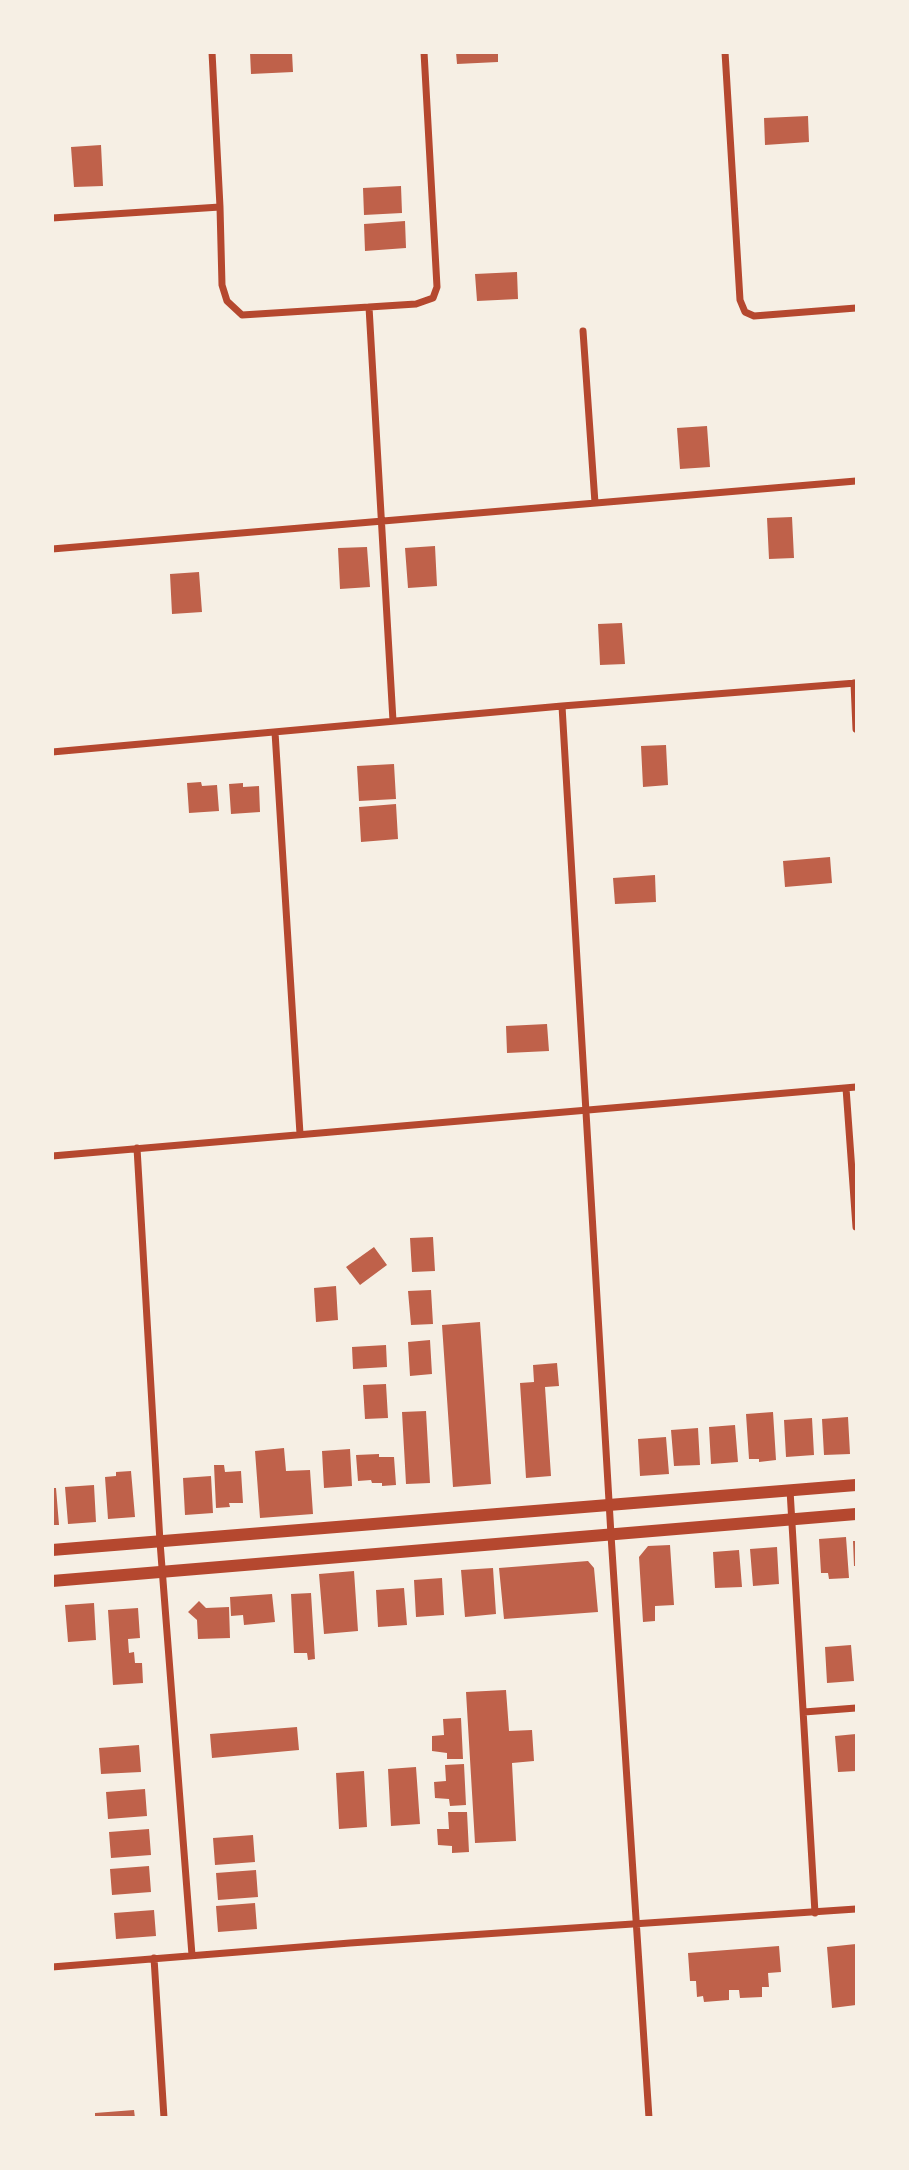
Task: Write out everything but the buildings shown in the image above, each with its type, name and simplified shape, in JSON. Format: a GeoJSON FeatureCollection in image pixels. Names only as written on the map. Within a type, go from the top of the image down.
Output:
{"type":"FeatureCollection","features":[{"type":"Feature","properties":{"kind":"main road"},"geometry":{"type":"LineString","coordinates":[[52,1550],[856,1485]]}},
{"type":"Feature","properties":{"kind":"main road"},"geometry":{"type":"LineString","coordinates":[[52,1581],[856,1514]]}},
{"type":"Feature","properties":{"kind":"street"},"geometry":{"type":"LineString","coordinates":[[212,52],[222,285],[227,302],[242,315],[416,304],[433,298],[437,287],[424,52]]}},
{"type":"Feature","properties":{"kind":"street"},"geometry":{"type":"LineString","coordinates":[[725,52],[740,300],[745,312],[754,316],[856,308]]}},
{"type":"Feature","properties":{"kind":"street"},"geometry":{"type":"LineString","coordinates":[[52,218],[220,207]]}},
{"type":"Feature","properties":{"kind":"street"},"geometry":{"type":"LineString","coordinates":[[369,307],[393,721]]}},
{"type":"Feature","properties":{"kind":"street"},"geometry":{"type":"LineString","coordinates":[[583,331],[595,503]]}},
{"type":"Feature","properties":{"kind":"street"},"geometry":{"type":"LineString","coordinates":[[52,549],[856,481]]}},
{"type":"Feature","properties":{"kind":"street"},"geometry":{"type":"LineString","coordinates":[[52,752],[562,706],[855,683],[856,729]]}},
{"type":"Feature","properties":{"kind":"street"},"geometry":{"type":"LineString","coordinates":[[562,706],[649,2118]]}},
{"type":"Feature","properties":{"kind":"street"},"geometry":{"type":"LineString","coordinates":[[275,732],[300,1134]]}},
{"type":"Feature","properties":{"kind":"street"},"geometry":{"type":"LineString","coordinates":[[52,1156],[856,1087]]}},
{"type":"Feature","properties":{"kind":"street"},"geometry":{"type":"LineString","coordinates":[[846,1088],[856,1227]]}},
{"type":"Feature","properties":{"kind":"street"},"geometry":{"type":"LineString","coordinates":[[137,1148],[162,1572],[192,1955]]}},
{"type":"Feature","properties":{"kind":"street"},"geometry":{"type":"LineString","coordinates":[[790,1490],[815,1913]]}},
{"type":"Feature","properties":{"kind":"street"},"geometry":{"type":"LineString","coordinates":[[804,1712],[856,1707]]}},
{"type":"Feature","properties":{"kind":"street"},"geometry":{"type":"LineString","coordinates":[[52,1967],[856,1909]]}},
{"type":"Feature","properties":{"kind":"street"},"geometry":{"type":"LineString","coordinates":[[154,1958],[164,2118]]}}]}
